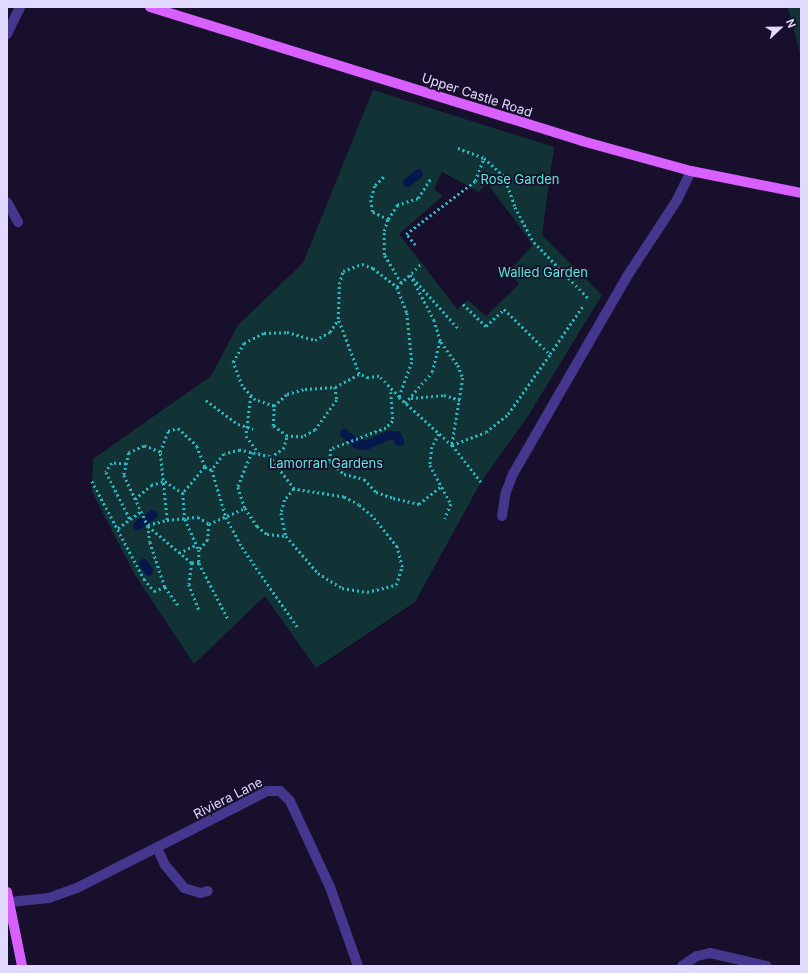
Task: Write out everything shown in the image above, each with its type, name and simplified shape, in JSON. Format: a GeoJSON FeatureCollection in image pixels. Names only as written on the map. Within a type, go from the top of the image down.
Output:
{"type":"FeatureCollection","features":[{"type":"Feature","properties":{"kind":"main road","name":"Upper Castle Road"},"geometry":{"type":"LineString","coordinates":[[150,7],[528,126],[691,171],[801,193]]}},
{"type":"Feature","properties":{"kind":"main road"},"geometry":{"type":"LineString","coordinates":[[7,892],[22,966]]}},
{"type":"Feature","properties":{"kind":"street"},"geometry":{"type":"LineString","coordinates":[[7,34],[20,7]]}},
{"type":"Feature","properties":{"kind":"street"},"geometry":{"type":"LineString","coordinates":[[502,516],[506,492],[513,474],[626,278],[677,200],[691,171]]}},
{"type":"Feature","properties":{"kind":"street"},"geometry":{"type":"LineString","coordinates":[[7,202],[18,222]]}},
{"type":"Feature","properties":{"kind":"street","name":"Riviera Lane"},"geometry":{"type":"LineString","coordinates":[[10,902],[42,900],[58,895],[157,848],[266,791],[280,791],[286,795],[295,811],[330,887],[358,966]]}},
{"type":"Feature","properties":{"kind":"street"},"geometry":{"type":"LineString","coordinates":[[157,848],[165,864],[184,888],[200,893],[208,891]]}},
{"type":"Feature","properties":{"kind":"street"},"geometry":{"type":"LineString","coordinates":[[682,966],[697,956],[710,953],[767,966]]}},
{"type":"Feature","properties":{"kind":"path"},"geometry":{"type":"LineString","coordinates":[[452,445],[486,432],[508,414],[589,297],[534,242],[515,207],[504,176],[484,158],[458,148]]}},
{"type":"Feature","properties":{"kind":"path"},"geometry":{"type":"LineString","coordinates":[[415,245],[406,234],[475,181],[484,158]]}},
{"type":"Feature","properties":{"kind":"path"},"geometry":{"type":"LineString","coordinates":[[384,177],[375,186],[371,200],[373,212],[388,219]]}},
{"type":"Feature","properties":{"kind":"path"},"geometry":{"type":"LineString","coordinates":[[401,283],[384,255],[384,231],[388,219],[398,205],[418,198],[425,191],[431,178]]}},
{"type":"Feature","properties":{"kind":"path"},"geometry":{"type":"LineString","coordinates":[[399,397],[412,362],[407,313],[397,287],[373,268],[362,264],[343,271],[339,284],[338,319],[359,374],[368,378],[379,376],[391,392],[399,397],[452,445],[481,482]]}},
{"type":"Feature","properties":{"kind":"path"},"geometry":{"type":"LineString","coordinates":[[397,287],[421,264]]}},
{"type":"Feature","properties":{"kind":"path"},"geometry":{"type":"LineString","coordinates":[[410,275],[434,321],[440,341],[458,364],[463,378],[452,445]]}},
{"type":"Feature","properties":{"kind":"path"},"geometry":{"type":"LineString","coordinates":[[410,275],[458,328]]}},
{"type":"Feature","properties":{"kind":"path"},"geometry":{"type":"LineString","coordinates":[[463,304],[486,326],[504,309],[550,354]]}},
{"type":"Feature","properties":{"kind":"path"},"geometry":{"type":"LineString","coordinates":[[274,406],[255,400],[242,386],[233,362],[244,343],[264,333],[288,332],[316,340],[330,332],[338,319]]}},
{"type":"Feature","properties":{"kind":"path"},"geometry":{"type":"LineString","coordinates":[[405,403],[411,398],[432,372],[440,341]]}},
{"type":"Feature","properties":{"kind":"path"},"geometry":{"type":"LineString","coordinates":[[334,387],[337,400],[315,430],[303,437],[287,436],[273,426],[274,406],[287,394],[305,389],[334,387],[359,374]]}},
{"type":"Feature","properties":{"kind":"path"},"geometry":{"type":"LineString","coordinates":[[391,392],[393,421],[386,428],[345,442],[331,449],[330,461],[344,474],[364,479],[376,492],[419,504],[440,487]]}},
{"type":"Feature","properties":{"kind":"path"},"geometry":{"type":"LineString","coordinates":[[251,395],[246,436],[259,453]]}},
{"type":"Feature","properties":{"kind":"path"},"geometry":{"type":"LineString","coordinates":[[411,398],[444,395],[460,400]]}},
{"type":"Feature","properties":{"kind":"path"},"geometry":{"type":"LineString","coordinates":[[206,400],[238,424],[253,429]]}},
{"type":"Feature","properties":{"kind":"path"},"geometry":{"type":"LineString","coordinates":[[168,520],[165,481],[160,452],[168,431],[178,428],[197,446],[205,466],[212,470],[226,516],[242,547],[298,628]]}},
{"type":"Feature","properties":{"kind":"path"},"geometry":{"type":"LineString","coordinates":[[439,434],[432,446],[430,465],[440,487],[451,504],[445,519]]}},
{"type":"Feature","properties":{"kind":"path"},"geometry":{"type":"LineString","coordinates":[[270,457],[283,449],[287,436]]}},
{"type":"Feature","properties":{"kind":"path"},"geometry":{"type":"LineString","coordinates":[[160,452],[144,446],[129,453],[124,475],[140,512],[148,526],[178,553],[192,563],[199,563]]}},
{"type":"Feature","properties":{"kind":"path"},"geometry":{"type":"LineString","coordinates":[[212,470],[224,454],[240,450],[259,453],[270,457],[294,489],[344,497],[372,516],[397,546],[402,567],[396,585],[367,592],[342,588],[318,572],[286,536],[281,513],[285,500],[294,489]]}},
{"type":"Feature","properties":{"kind":"path"},"geometry":{"type":"LineString","coordinates":[[252,452],[238,487],[245,508],[257,526],[267,534],[286,536]]}},
{"type":"Feature","properties":{"kind":"path"},"geometry":{"type":"LineString","coordinates":[[126,464],[112,463],[106,472],[130,519]]}},
{"type":"Feature","properties":{"kind":"path"},"geometry":{"type":"LineString","coordinates":[[205,466],[183,493],[185,519],[199,550],[199,563],[228,618]]}},
{"type":"Feature","properties":{"kind":"path"},"geometry":{"type":"LineString","coordinates":[[92,481],[137,566],[154,591],[165,587]]}},
{"type":"Feature","properties":{"kind":"path"},"geometry":{"type":"LineString","coordinates":[[135,499],[151,485],[165,481],[183,493]]}},
{"type":"Feature","properties":{"kind":"path"},"geometry":{"type":"LineString","coordinates":[[209,524],[245,508]]}},
{"type":"Feature","properties":{"kind":"path"},"geometry":{"type":"LineString","coordinates":[[118,528],[140,512]]}},
{"type":"Feature","properties":{"kind":"path"},"geometry":{"type":"LineString","coordinates":[[148,526],[168,520],[198,517],[209,524]]}},
{"type":"Feature","properties":{"kind":"path"},"geometry":{"type":"LineString","coordinates":[[199,550],[208,540],[209,524]]}},
{"type":"Feature","properties":{"kind":"path"},"geometry":{"type":"LineString","coordinates":[[148,526],[150,542],[165,587],[179,606]]}},
{"type":"Feature","properties":{"kind":"path"},"geometry":{"type":"LineString","coordinates":[[178,553],[196,545]]}},
{"type":"Feature","properties":{"kind":"path"},"geometry":{"type":"LineString","coordinates":[[192,563],[189,584],[199,610]]}},
{"type":"Feature","properties":{"kind":"green space"},"geometry":{"type":"Polygon","coordinates":[[[788,7],[801,7],[801,57],[788,7]]]}},
{"type":"Feature","properties":{"kind":"green space","name":"Lamorran Gardens"},"geometry":{"type":"Polygon","coordinates":[[[373,90],[554,147],[542,235],[602,295],[528,416],[481,482],[415,602],[316,668],[265,596],[194,664],[135,575],[92,492],[93,459],[211,376],[238,325],[303,263],[373,90]],[[442,172],[434,189],[443,196],[399,234],[457,309],[468,300],[486,316],[519,284],[509,271],[533,245],[487,183],[479,192],[442,172]]]}},
{"type":"Feature","properties":{"kind":"waterway"},"geometry":{"type":"LineString","coordinates":[[407,182],[418,173]]}},
{"type":"Feature","properties":{"kind":"waterway"},"geometry":{"type":"LineString","coordinates":[[344,433],[356,443],[365,445],[388,435],[396,435],[399,441]]}},
{"type":"Feature","properties":{"kind":"waterway"},"geometry":{"type":"LineString","coordinates":[[137,525],[152,514]]}},
{"type":"Feature","properties":{"kind":"waterway"},"geometry":{"type":"LineString","coordinates":[[143,563],[148,570]]}},
{"type":"Feature","properties":{"kind":"park label","name":"Rose Garden"},"geometry":{"type":"Point","coordinates":[520,179]}},
{"type":"Feature","properties":{"kind":"park label","name":"Walled Garden"},"geometry":{"type":"Point","coordinates":[543,272]}}]}
